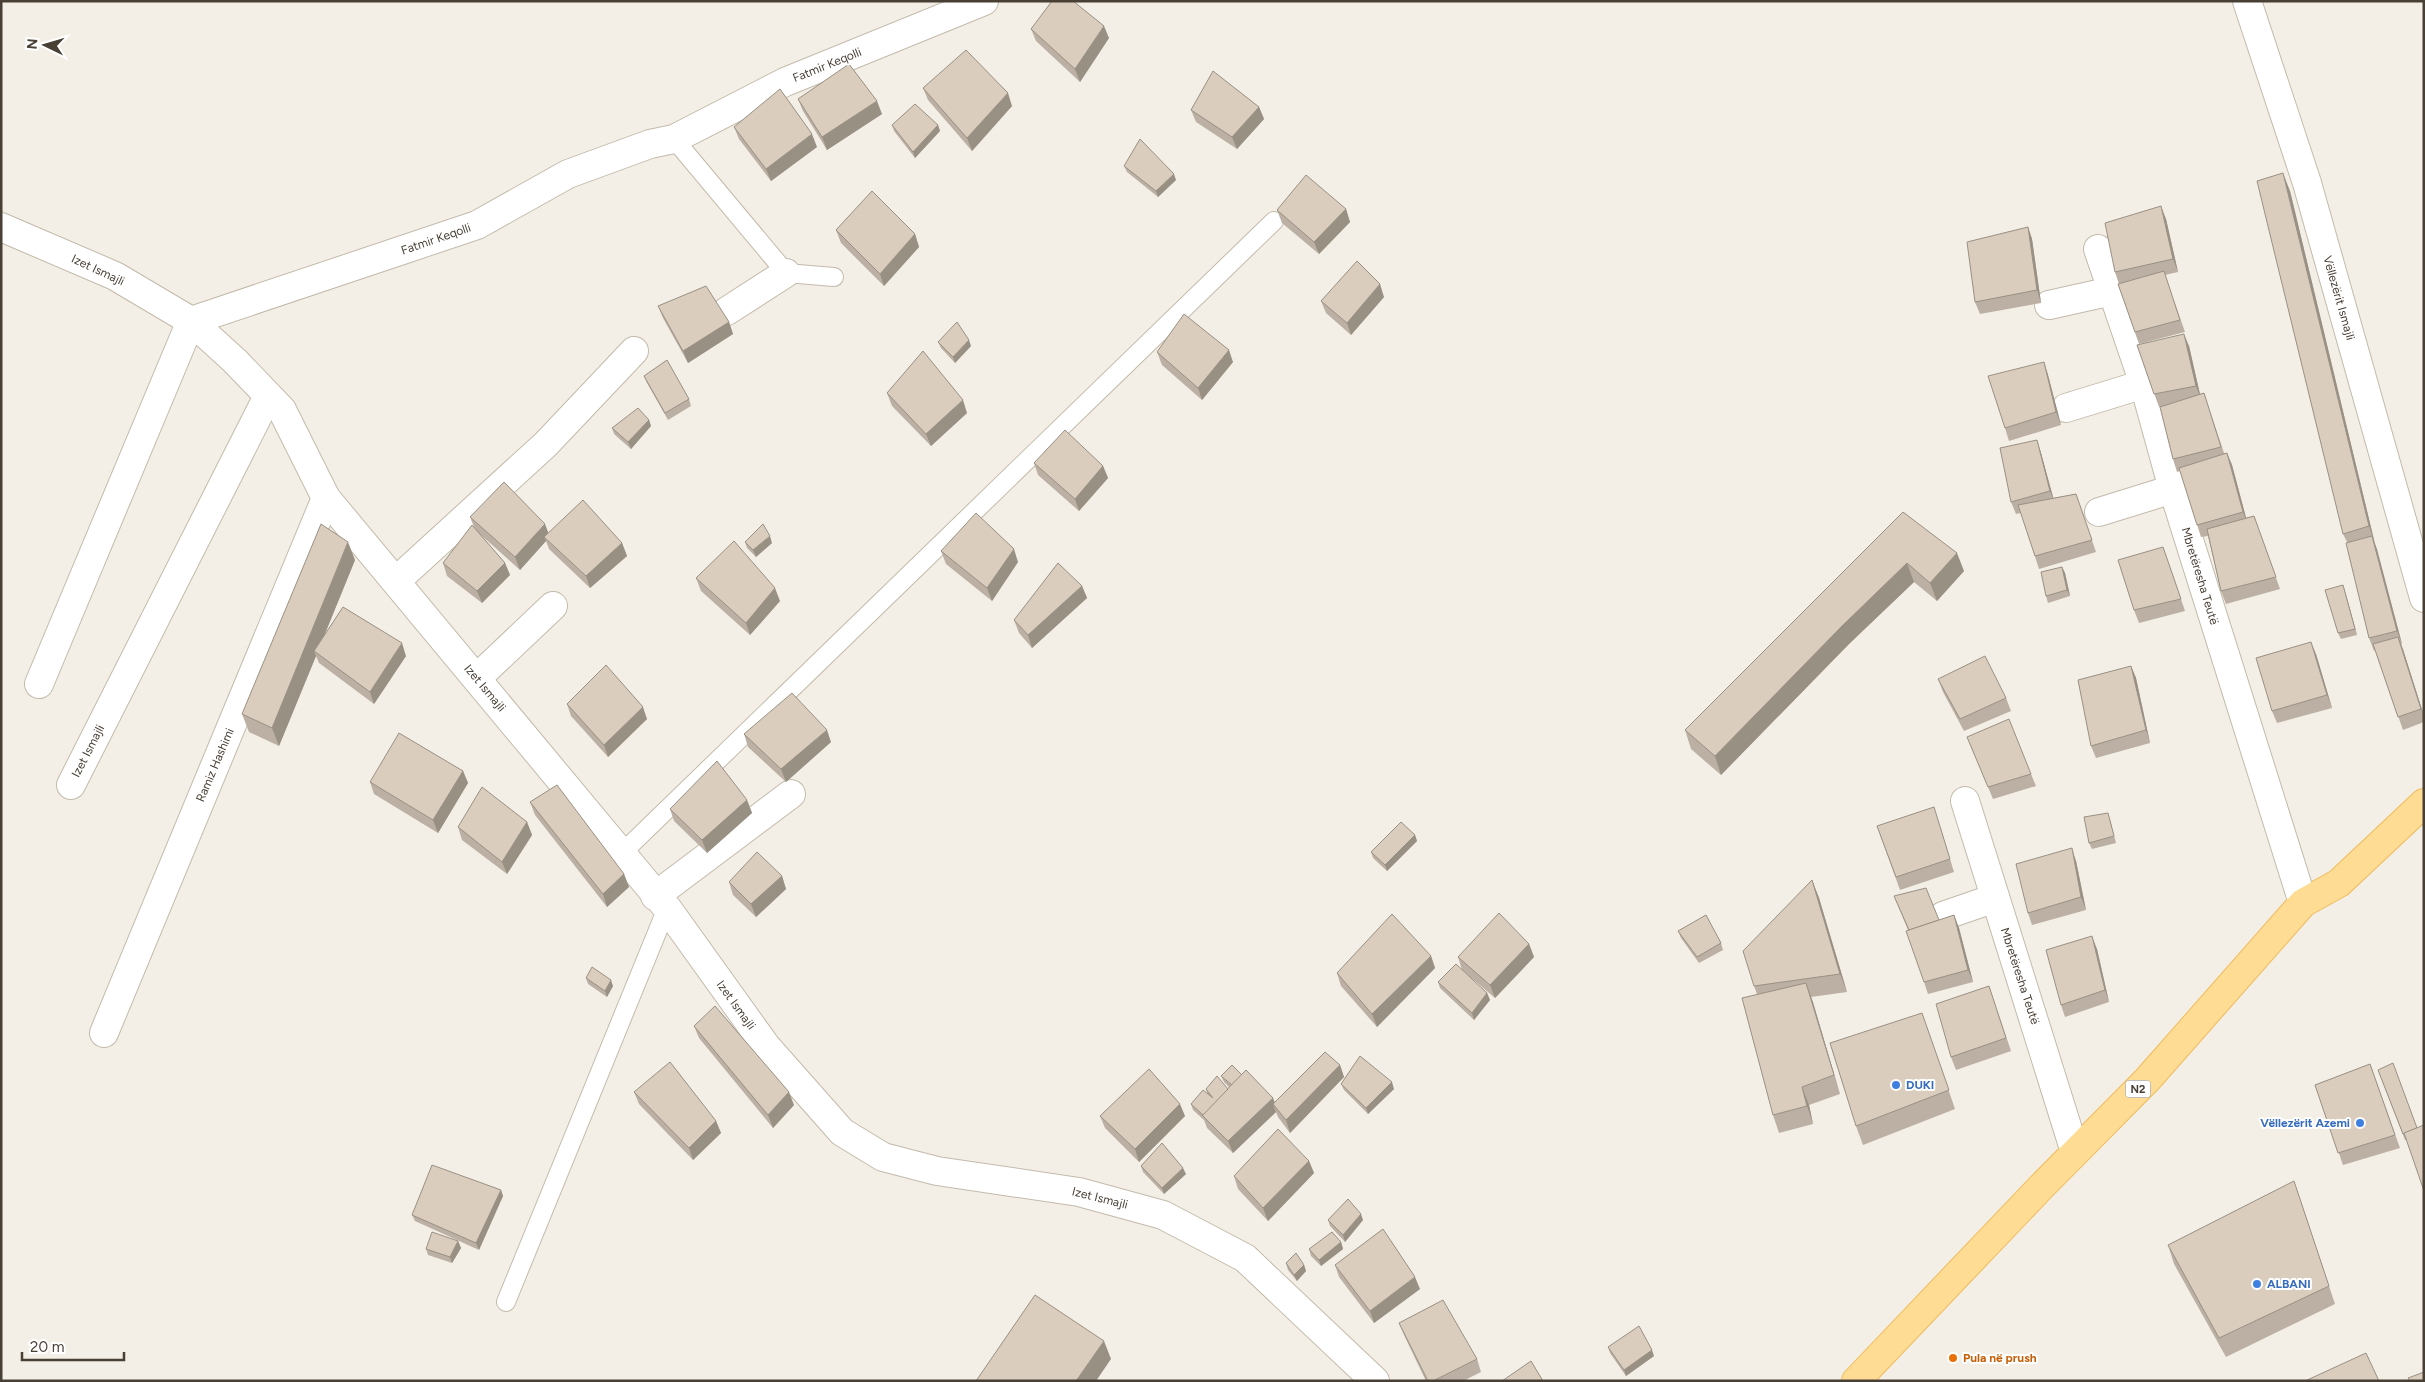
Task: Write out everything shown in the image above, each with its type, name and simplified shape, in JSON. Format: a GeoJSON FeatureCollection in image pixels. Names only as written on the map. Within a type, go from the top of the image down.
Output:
{"type":"FeatureCollection","features":[{"type":"Feature","properties":{"kind":"main road","name":"N2"},"geometry":{"type":"LineString","coordinates":[[1856,1381],[2075,1152],[2147,1080],[2303,903],[2339,883],[2424,803]]}},
{"type":"Feature","properties":{"kind":"street","name":"Fatmir Keqolli"},"geometry":{"type":"LineString","coordinates":[[190,321],[477,225],[568,174],[650,144],[674,139],[785,82],[984,1]]}},
{"type":"Feature","properties":{"kind":"street","name":"Vëllezërit Ismajli"},"geometry":{"type":"LineString","coordinates":[[2247,1],[2307,183],[2424,598]]}},
{"type":"Feature","properties":{"kind":"street","name":"Izet Ismajli"},"geometry":{"type":"LineString","coordinates":[[1,227],[115,276],[190,321],[234,361],[282,410],[326,498],[622,854],[661,902],[766,1046],[842,1132],[883,1156],[937,1172],[1079,1192],[1163,1215],[1245,1258],[1374,1381]]}},
{"type":"Feature","properties":{"kind":"street","name":"Mbretëresha Teutë"},"geometry":{"type":"LineString","coordinates":[[2098,249],[2144,384],[2173,489],[2303,903]]}},
{"type":"Feature","properties":{"kind":"street"},"geometry":{"type":"LineString","coordinates":[[728,311],[786,273]]}},
{"type":"Feature","properties":{"kind":"street"},"geometry":{"type":"LineString","coordinates":[[2049,305],[2112,291]]}},
{"type":"Feature","properties":{"kind":"street"},"geometry":{"type":"LineString","coordinates":[[38,684],[190,321]]}},
{"type":"Feature","properties":{"kind":"street"},"geometry":{"type":"LineString","coordinates":[[396,581],[546,444],[634,351]]}},
{"type":"Feature","properties":{"kind":"street"},"geometry":{"type":"LineString","coordinates":[[2066,408],[2144,384]]}},
{"type":"Feature","properties":{"kind":"street","name":"Izet Ismajli"},"geometry":{"type":"LineString","coordinates":[[71,786],[268,396]]}},
{"type":"Feature","properties":{"kind":"street"},"geometry":{"type":"LineString","coordinates":[[2099,512],[2173,489]]}},
{"type":"Feature","properties":{"kind":"street","name":"Ramiz Hashimi"},"geometry":{"type":"LineString","coordinates":[[104,1033],[326,498]]}},
{"type":"Feature","properties":{"kind":"street"},"geometry":{"type":"LineString","coordinates":[[477,678],[553,606]]}},
{"type":"Feature","properties":{"kind":"street"},"geometry":{"type":"LineString","coordinates":[[661,902],[791,794]]}},
{"type":"Feature","properties":{"kind":"street","name":"Mbretëresha Teutë"},"geometry":{"type":"LineString","coordinates":[[1965,801],[2075,1152]]}},
{"type":"Feature","properties":{"kind":"street"},"geometry":{"type":"LineString","coordinates":[[1943,916],[1995,898]]}},
{"type":"Feature","properties":{"kind":"lane"},"geometry":{"type":"LineString","coordinates":[[674,139],[786,273],[834,277]]}},
{"type":"Feature","properties":{"kind":"lane"},"geometry":{"type":"LineString","coordinates":[[622,854],[1274,221]]}},
{"type":"Feature","properties":{"kind":"lane"},"geometry":{"type":"LineString","coordinates":[[506,1302],[661,902]]}},
{"type":"Feature","properties":{"kind":"building"},"geometry":{"type":"Polygon","coordinates":[[[1052,1],[1073,1],[1104,26],[1075,69],[1031,29],[1052,1]]]}},
{"type":"Feature","properties":{"kind":"building"},"geometry":{"type":"Polygon","coordinates":[[[966,50],[1008,93],[967,138],[923,88],[966,50]]]}},
{"type":"Feature","properties":{"kind":"building"},"geometry":{"type":"Polygon","coordinates":[[[849,64],[877,101],[822,137],[798,99],[849,64]]]}},
{"type":"Feature","properties":{"kind":"building"},"geometry":{"type":"Polygon","coordinates":[[[1213,71],[1259,107],[1232,137],[1191,110],[1213,71]]]}},
{"type":"Feature","properties":{"kind":"building"},"geometry":{"type":"Polygon","coordinates":[[[780,89],[812,134],[766,169],[734,127],[780,89]]]}},
{"type":"Feature","properties":{"kind":"building"},"geometry":{"type":"Polygon","coordinates":[[[915,104],[938,125],[913,152],[892,125],[915,104]]]}},
{"type":"Feature","properties":{"kind":"building"},"geometry":{"type":"Polygon","coordinates":[[[1140,139],[1174,174],[1156,191],[1124,166],[1140,139]]]}},
{"type":"Feature","properties":{"kind":"building"},"geometry":{"type":"Polygon","coordinates":[[[2283,173],[2369,526],[2343,534],[2257,181],[2283,173]]]}},
{"type":"Feature","properties":{"kind":"building"},"geometry":{"type":"Polygon","coordinates":[[[1306,175],[1346,209],[1314,242],[1277,210],[1306,175]]]}},
{"type":"Feature","properties":{"kind":"building"},"geometry":{"type":"Polygon","coordinates":[[[872,191],[915,234],[880,274],[836,230],[872,191]]]}},
{"type":"Feature","properties":{"kind":"building"},"geometry":{"type":"Polygon","coordinates":[[[2161,206],[2173,259],[2115,272],[2105,223],[2161,206]]]}},
{"type":"Feature","properties":{"kind":"building"},"geometry":{"type":"Polygon","coordinates":[[[2028,227],[2037,290],[1975,302],[1967,242],[2028,227]]]}},
{"type":"Feature","properties":{"kind":"building"},"geometry":{"type":"Polygon","coordinates":[[[1357,261],[1380,284],[1347,323],[1321,301],[1357,261]]]}},
{"type":"Feature","properties":{"kind":"building"},"geometry":{"type":"Polygon","coordinates":[[[2164,271],[2180,320],[2135,332],[2118,284],[2164,271]]]}},
{"type":"Feature","properties":{"kind":"building"},"geometry":{"type":"Polygon","coordinates":[[[706,286],[729,322],[683,351],[658,306],[706,286]]]}},
{"type":"Feature","properties":{"kind":"building"},"geometry":{"type":"Polygon","coordinates":[[[1184,314],[1229,350],[1198,388],[1157,352],[1184,314]]]}},
{"type":"Feature","properties":{"kind":"building"},"geometry":{"type":"Polygon","coordinates":[[[957,322],[969,340],[953,357],[938,342],[957,322]]]}},
{"type":"Feature","properties":{"kind":"building"},"geometry":{"type":"Polygon","coordinates":[[[2184,334],[2196,386],[2154,394],[2137,345],[2184,334]]]}},
{"type":"Feature","properties":{"kind":"building"},"geometry":{"type":"Polygon","coordinates":[[[923,351],[963,400],[926,434],[887,393],[923,351]]]}},
{"type":"Feature","properties":{"kind":"building"},"geometry":{"type":"Polygon","coordinates":[[[667,360],[689,399],[665,413],[644,376],[667,360]]]}},
{"type":"Feature","properties":{"kind":"building"},"geometry":{"type":"Polygon","coordinates":[[[2044,362],[2056,412],[2005,428],[1988,376],[2044,362]]]}},
{"type":"Feature","properties":{"kind":"building"},"geometry":{"type":"Polygon","coordinates":[[[2204,393],[2221,447],[2173,459],[2160,407],[2204,393]]]}},
{"type":"Feature","properties":{"kind":"building"},"geometry":{"type":"Polygon","coordinates":[[[638,408],[649,420],[628,442],[612,428],[638,408]]]}},
{"type":"Feature","properties":{"kind":"building"},"geometry":{"type":"Polygon","coordinates":[[[1065,430],[1103,466],[1075,499],[1034,463],[1065,430]]]}},
{"type":"Feature","properties":{"kind":"building"},"geometry":{"type":"Polygon","coordinates":[[[2037,440],[2050,491],[2011,502],[2000,448],[2037,440]]]}},
{"type":"Feature","properties":{"kind":"building"},"geometry":{"type":"Polygon","coordinates":[[[2227,453],[2243,512],[2197,525],[2179,468],[2227,453]]]}},
{"type":"Feature","properties":{"kind":"building"},"geometry":{"type":"Polygon","coordinates":[[[504,482],[545,524],[515,557],[470,517],[504,482]]]}},
{"type":"Feature","properties":{"kind":"building"},"geometry":{"type":"Polygon","coordinates":[[[2076,494],[2092,540],[2035,556],[2018,505],[2076,494]]]}},
{"type":"Feature","properties":{"kind":"building"},"geometry":{"type":"Polygon","coordinates":[[[583,500],[622,543],[586,576],[544,537],[583,500]]]}},
{"type":"Feature","properties":{"kind":"building"},"geometry":{"type":"Polygon","coordinates":[[[1903,512],[1957,553],[1930,583],[1907,563],[1842,626],[1715,756],[1685,730],[1903,512]]]}},
{"type":"Feature","properties":{"kind":"building"},"geometry":{"type":"Polygon","coordinates":[[[976,513],[1014,549],[987,588],[941,551],[976,513]]]}},
{"type":"Feature","properties":{"kind":"building"},"geometry":{"type":"Polygon","coordinates":[[[2254,516],[2276,577],[2221,591],[2207,529],[2254,516]]]}},
{"type":"Feature","properties":{"kind":"building"},"geometry":{"type":"Polygon","coordinates":[[[321,524],[348,542],[272,728],[242,714],[321,524]]]}},
{"type":"Feature","properties":{"kind":"building"},"geometry":{"type":"Polygon","coordinates":[[[763,524],[770,536],[753,550],[745,542],[763,524]]]}},
{"type":"Feature","properties":{"kind":"building"},"geometry":{"type":"Polygon","coordinates":[[[472,525],[505,563],[477,591],[443,563],[472,525]]]}},
{"type":"Feature","properties":{"kind":"building"},"geometry":{"type":"Polygon","coordinates":[[[2372,536],[2397,631],[2369,638],[2346,543],[2372,536]]]}},
{"type":"Feature","properties":{"kind":"building"},"geometry":{"type":"Polygon","coordinates":[[[734,541],[775,588],[746,623],[696,578],[734,541]]]}},
{"type":"Feature","properties":{"kind":"building"},"geometry":{"type":"Polygon","coordinates":[[[2163,547],[2181,599],[2134,610],[2118,560],[2163,547]]]}},
{"type":"Feature","properties":{"kind":"building"},"geometry":{"type":"Polygon","coordinates":[[[1058,563],[1082,586],[1028,635],[1014,620],[1058,563]]]}},
{"type":"Feature","properties":{"kind":"building"},"geometry":{"type":"Polygon","coordinates":[[[2062,567],[2067,590],[2046,596],[2041,572],[2062,567]]]}},
{"type":"Feature","properties":{"kind":"building"},"geometry":{"type":"Polygon","coordinates":[[[2343,585],[2355,629],[2338,633],[2325,590],[2343,585]]]}},
{"type":"Feature","properties":{"kind":"building"},"geometry":{"type":"Polygon","coordinates":[[[343,607],[402,643],[370,692],[314,651],[343,607]]]}},
{"type":"Feature","properties":{"kind":"building"},"geometry":{"type":"Polygon","coordinates":[[[2398,637],[2421,709],[2398,717],[2373,644],[2398,637]]]}},
{"type":"Feature","properties":{"kind":"building"},"geometry":{"type":"Polygon","coordinates":[[[2311,642],[2327,695],[2272,711],[2256,658],[2311,642]]]}},
{"type":"Feature","properties":{"kind":"building"},"geometry":{"type":"Polygon","coordinates":[[[1985,656],[2006,698],[1960,719],[1938,679],[1985,656]]]}},
{"type":"Feature","properties":{"kind":"building"},"geometry":{"type":"Polygon","coordinates":[[[606,665],[643,707],[604,745],[567,704],[606,665]]]}},
{"type":"Feature","properties":{"kind":"building"},"geometry":{"type":"Polygon","coordinates":[[[2131,666],[2146,730],[2091,746],[2078,680],[2131,666]]]}},
{"type":"Feature","properties":{"kind":"building"},"geometry":{"type":"Polygon","coordinates":[[[792,693],[827,730],[781,769],[744,734],[792,693]]]}},
{"type":"Feature","properties":{"kind":"building"},"geometry":{"type":"Polygon","coordinates":[[[2009,719],[2031,774],[1988,787],[1967,737],[2009,719]]]}},
{"type":"Feature","properties":{"kind":"building"},"geometry":{"type":"Polygon","coordinates":[[[399,733],[463,771],[433,820],[370,782],[399,733]]]}},
{"type":"Feature","properties":{"kind":"building"},"geometry":{"type":"Polygon","coordinates":[[[717,761],[747,800],[702,840],[670,809],[717,761]]]}},
{"type":"Feature","properties":{"kind":"building"},"geometry":{"type":"Polygon","coordinates":[[[557,785],[624,874],[603,894],[530,802],[557,785]]]}},
{"type":"Feature","properties":{"kind":"building"},"geometry":{"type":"Polygon","coordinates":[[[482,787],[527,822],[502,862],[458,827],[482,787]]]}},
{"type":"Feature","properties":{"kind":"building"},"geometry":{"type":"Polygon","coordinates":[[[1934,807],[1950,859],[1896,877],[1877,826],[1934,807]]]}},
{"type":"Feature","properties":{"kind":"building"},"geometry":{"type":"Polygon","coordinates":[[[2108,813],[2114,836],[2089,843],[2084,817],[2108,813]]]}},
{"type":"Feature","properties":{"kind":"building"},"geometry":{"type":"Polygon","coordinates":[[[1401,822],[1415,835],[1385,865],[1371,852],[1401,822]]]}},
{"type":"Feature","properties":{"kind":"building"},"geometry":{"type":"Polygon","coordinates":[[[2072,848],[2081,897],[2028,913],[2016,864],[2072,848]]]}},
{"type":"Feature","properties":{"kind":"building"},"geometry":{"type":"Polygon","coordinates":[[[757,852],[782,876],[751,904],[729,882],[757,852]]]}},
{"type":"Feature","properties":{"kind":"building"},"geometry":{"type":"Polygon","coordinates":[[[1812,880],[1840,974],[1754,986],[1743,951],[1812,880]]]}},
{"type":"Feature","properties":{"kind":"building"},"geometry":{"type":"Polygon","coordinates":[[[1926,888],[1939,920],[1909,930],[1894,896],[1926,888]]]}},
{"type":"Feature","properties":{"kind":"building"},"geometry":{"type":"Polygon","coordinates":[[[1499,913],[1529,944],[1490,985],[1458,957],[1499,913]]]}},
{"type":"Feature","properties":{"kind":"building"},"geometry":{"type":"Polygon","coordinates":[[[1392,914],[1431,956],[1372,1014],[1337,973],[1392,914]]]}},
{"type":"Feature","properties":{"kind":"building"},"geometry":{"type":"Polygon","coordinates":[[[1706,915],[1721,943],[1697,957],[1678,931],[1706,915]]]}},
{"type":"Feature","properties":{"kind":"building"},"geometry":{"type":"Polygon","coordinates":[[[1954,915],[1968,970],[1924,982],[1906,931],[1954,915]]]}},
{"type":"Feature","properties":{"kind":"building"},"geometry":{"type":"Polygon","coordinates":[[[2092,936],[2105,990],[2061,1005],[2046,950],[2092,936]]]}},
{"type":"Feature","properties":{"kind":"building"},"geometry":{"type":"Polygon","coordinates":[[[1456,964],[1487,993],[1472,1013],[1438,982],[1456,964]]]}},
{"type":"Feature","properties":{"kind":"building"},"geometry":{"type":"Polygon","coordinates":[[[592,967],[611,980],[605,991],[586,978],[592,967]]]}},
{"type":"Feature","properties":{"kind":"building"},"geometry":{"type":"Polygon","coordinates":[[[1806,983],[1834,1075],[1802,1087],[1807,1106],[1773,1115],[1742,998],[1806,983]]]}},
{"type":"Feature","properties":{"kind":"building"},"geometry":{"type":"Polygon","coordinates":[[[1989,986],[2006,1038],[1951,1057],[1936,1004],[1989,986]]]}},
{"type":"Feature","properties":{"kind":"building"},"geometry":{"type":"Polygon","coordinates":[[[715,1006],[789,1092],[768,1115],[694,1026],[715,1006]]]}},
{"type":"Feature","properties":{"kind":"building","name":"DUKI"},"geometry":{"type":"Polygon","coordinates":[[[1922,1013],[1949,1090],[1856,1126],[1830,1043],[1922,1013]]]}},
{"type":"Feature","properties":{"kind":"building"},"geometry":{"type":"Polygon","coordinates":[[[1325,1052],[1340,1065],[1286,1120],[1273,1104],[1325,1052]]]}},
{"type":"Feature","properties":{"kind":"building"},"geometry":{"type":"Polygon","coordinates":[[[1360,1056],[1392,1082],[1366,1108],[1341,1084],[1360,1056]]]}},
{"type":"Feature","properties":{"kind":"building"},"geometry":{"type":"Polygon","coordinates":[[[670,1062],[716,1121],[689,1148],[634,1092],[670,1062]]]}},
{"type":"Feature","properties":{"kind":"building"},"geometry":{"type":"Polygon","coordinates":[[[2393,1063],[2417,1128],[2403,1134],[2378,1070],[2393,1063]]]}},
{"type":"Feature","properties":{"kind":"building","name":"Vëllezërit Azemi"},"geometry":{"type":"Polygon","coordinates":[[[2370,1064],[2395,1135],[2338,1153],[2315,1085],[2370,1064]]]}},
{"type":"Feature","properties":{"kind":"building"},"geometry":{"type":"Polygon","coordinates":[[[1232,1065],[1242,1075],[1232,1085],[1221,1076],[1232,1065]]]}},
{"type":"Feature","properties":{"kind":"building"},"geometry":{"type":"Polygon","coordinates":[[[1149,1069],[1180,1104],[1135,1149],[1100,1116],[1149,1069]]]}},
{"type":"Feature","properties":{"kind":"building"},"geometry":{"type":"Polygon","coordinates":[[[1246,1070],[1273,1098],[1228,1141],[1202,1115],[1246,1070]]]}},
{"type":"Feature","properties":{"kind":"building"},"geometry":{"type":"Polygon","coordinates":[[[1217,1076],[1228,1089],[1203,1115],[1191,1104],[1203,1090],[1213,1098],[1206,1089],[1217,1076]]]}},
{"type":"Feature","properties":{"kind":"building"},"geometry":{"type":"Polygon","coordinates":[[[2424,1125],[2424,1191],[2404,1133],[2424,1125]]]}},
{"type":"Feature","properties":{"kind":"building"},"geometry":{"type":"Polygon","coordinates":[[[1278,1129],[1309,1161],[1263,1208],[1234,1176],[1278,1129]]]}},
{"type":"Feature","properties":{"kind":"building"},"geometry":{"type":"Polygon","coordinates":[[[1162,1143],[1183,1168],[1162,1188],[1141,1166],[1162,1143]]]}},
{"type":"Feature","properties":{"kind":"building"},"geometry":{"type":"Polygon","coordinates":[[[432,1165],[501,1190],[476,1243],[412,1215],[432,1165]]]}},
{"type":"Feature","properties":{"kind":"building","name":"ALBANI"},"geometry":{"type":"Polygon","coordinates":[[[2294,1181],[2329,1286],[2219,1338],[2168,1245],[2294,1181]]]}},
{"type":"Feature","properties":{"kind":"building"},"geometry":{"type":"Polygon","coordinates":[[[1348,1199],[1361,1214],[1343,1235],[1328,1220],[1348,1199]]]}},
{"type":"Feature","properties":{"kind":"building"},"geometry":{"type":"Polygon","coordinates":[[[1383,1229],[1415,1277],[1370,1311],[1335,1265],[1383,1229]]]}},
{"type":"Feature","properties":{"kind":"building"},"geometry":{"type":"Polygon","coordinates":[[[432,1232],[458,1241],[450,1257],[426,1249],[432,1232]]]}},
{"type":"Feature","properties":{"kind":"building"},"geometry":{"type":"Polygon","coordinates":[[[1332,1232],[1341,1242],[1319,1260],[1309,1249],[1332,1232]]]}},
{"type":"Feature","properties":{"kind":"building"},"geometry":{"type":"Polygon","coordinates":[[[1296,1253],[1304,1265],[1294,1275],[1286,1263],[1296,1253]]]}},
{"type":"Feature","properties":{"kind":"building"},"geometry":{"type":"Polygon","coordinates":[[[1035,1295],[1104,1341],[1076,1381],[976,1381],[1035,1295]]]}},
{"type":"Feature","properties":{"kind":"building"},"geometry":{"type":"Polygon","coordinates":[[[1443,1300],[1477,1359],[1433,1381],[1428,1381],[1399,1323],[1443,1300]]]}},
{"type":"Feature","properties":{"kind":"building"},"geometry":{"type":"Polygon","coordinates":[[[1639,1326],[1652,1350],[1624,1370],[1608,1347],[1639,1326]]]}},
{"type":"Feature","properties":{"kind":"building"},"geometry":{"type":"Polygon","coordinates":[[[2366,1353],[2379,1381],[2305,1381],[2366,1353]]]}},
{"type":"Feature","properties":{"kind":"building"},"geometry":{"type":"Polygon","coordinates":[[[1531,1361],[1543,1381],[1502,1381],[1531,1361]]]}},
{"type":"Feature","properties":{"kind":"building"},"geometry":{"type":"Polygon","coordinates":[[[2424,1372],[2424,1381],[2410,1381],[2408,1378],[2424,1372]]]}},
{"type":"Feature","properties":{"kind":"place","name":"DUKI"},"geometry":{"type":"Point","coordinates":[1896,1085]}},
{"type":"Feature","properties":{"kind":"place","name":"Vëllezërit Azemi"},"geometry":{"type":"Point","coordinates":[2360,1123]}},
{"type":"Feature","properties":{"kind":"place","name":"ALBANI"},"geometry":{"type":"Point","coordinates":[2257,1284]}},
{"type":"Feature","properties":{"kind":"place","name":"Pula në prush"},"geometry":{"type":"Point","coordinates":[1953,1358]}}]}
